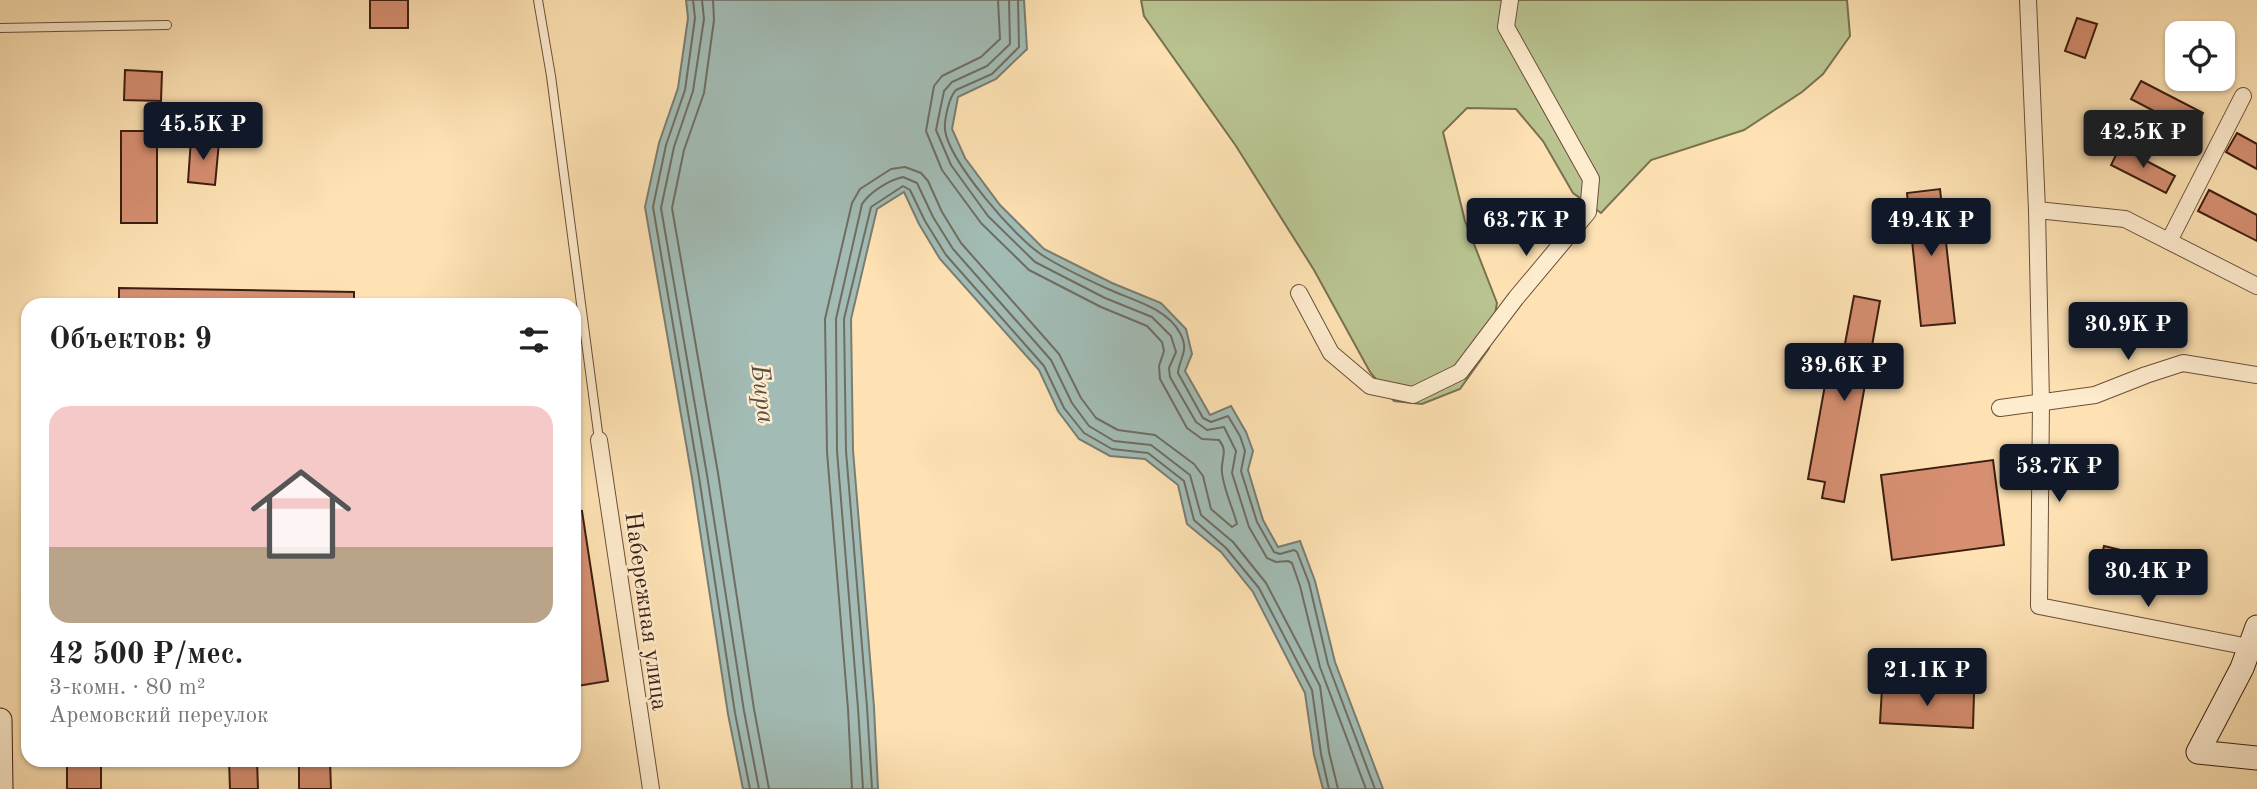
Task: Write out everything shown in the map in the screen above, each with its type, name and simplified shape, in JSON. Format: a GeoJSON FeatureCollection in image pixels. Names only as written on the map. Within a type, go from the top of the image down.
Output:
{"type":"FeatureCollection","features":[{"type":"Feature","properties":{"kind":"street"},"geometry":{"type":"LineString","coordinates":[[1299,293],[1331,354],[1370,386],[1413,395],[1460,372],[1516,298],[1588,212],[1591,179],[1506,27],[1510,0]]}},
{"type":"Feature","properties":{"kind":"street"},"geometry":{"type":"LineString","coordinates":[[2028,0],[2037,210],[2041,402],[2039,606],[2253,637],[2242,668],[2198,752],[2257,758]]}},
{"type":"Feature","properties":{"kind":"street"},"geometry":{"type":"LineString","coordinates":[[2169,241],[2243,96]]}},
{"type":"Feature","properties":{"kind":"street"},"geometry":{"type":"LineString","coordinates":[[2037,210],[2125,219],[2257,286]]}},
{"type":"Feature","properties":{"kind":"street"},"geometry":{"type":"LineString","coordinates":[[2000,408],[2095,395],[2183,363],[2257,374]]}},
{"type":"Feature","properties":{"kind":"street","name":"Набережная улица"},"geometry":{"type":"LineString","coordinates":[[599,440],[651,789]]}},
{"type":"Feature","properties":{"kind":"street"},"geometry":{"type":"LineString","coordinates":[[0,720],[1,789]]}},
{"type":"Feature","properties":{"kind":"lane"},"geometry":{"type":"LineString","coordinates":[[538,0],[551,76],[580,298]]}},
{"type":"Feature","properties":{"kind":"lane"},"geometry":{"type":"LineString","coordinates":[[0,28],[167,24]]}},
{"type":"Feature","properties":{"kind":"lane"},"geometry":{"type":"LineString","coordinates":[[581,304],[599,440]]}},
{"type":"Feature","properties":{"kind":"green space"},"geometry":{"type":"Polygon","coordinates":[[[1141,0],[1847,0],[1850,36],[1823,74],[1802,92],[1744,130],[1651,160],[1601,213],[1573,193],[1543,141],[1516,109],[1467,108],[1443,132],[1465,221],[1497,303],[1489,348],[1460,389],[1422,404],[1394,401],[1370,372],[1314,270],[1236,146],[1144,16],[1141,0]]]}},
{"type":"Feature","properties":{"kind":"water","name":"Бира"},"geometry":{"type":"Polygon","coordinates":[[[686,0],[1024,0],[1027,49],[996,79],[958,97],[952,129],[965,158],[1000,205],[1044,249],[1112,283],[1161,303],[1186,329],[1192,354],[1185,371],[1210,415],[1231,406],[1246,432],[1253,451],[1248,470],[1263,520],[1278,547],[1300,541],[1315,581],[1335,662],[1383,789],[1323,789],[1314,755],[1305,693],[1253,592],[1221,552],[1187,524],[1178,485],[1145,459],[1110,456],[1079,439],[1058,411],[1039,370],[940,259],[904,192],[877,209],[851,319],[853,450],[878,789],[743,789],[728,714],[692,478],[645,207],[659,143],[678,88],[688,18],[686,0]]]}},
{"type":"Feature","properties":{"kind":"building"},"geometry":{"type":"Polygon","coordinates":[[[370,0],[408,0],[408,28],[370,28],[370,0]]]}},
{"type":"Feature","properties":{"kind":"building"},"geometry":{"type":"Polygon","coordinates":[[[2077,18],[2097,24],[2085,58],[2065,51],[2077,18]]]}},
{"type":"Feature","properties":{"kind":"building"},"geometry":{"type":"Polygon","coordinates":[[[125,70],[162,72],[161,101],[124,100],[125,70]]]}},
{"type":"Feature","properties":{"kind":"building"},"geometry":{"type":"Polygon","coordinates":[[[2141,81],[2203,113],[2194,132],[2131,99],[2141,81]]]}},
{"type":"Feature","properties":{"kind":"building"},"geometry":{"type":"Polygon","coordinates":[[[121,131],[157,131],[157,223],[121,223],[121,131]]]}},
{"type":"Feature","properties":{"kind":"building"},"geometry":{"type":"Polygon","coordinates":[[[2237,133],[2257,144],[2257,169],[2226,152],[2237,133]]]}},
{"type":"Feature","properties":{"kind":"building"},"geometry":{"type":"Polygon","coordinates":[[[191,139],[219,142],[215,185],[188,182],[191,139]]]}},
{"type":"Feature","properties":{"kind":"building"},"geometry":{"type":"Polygon","coordinates":[[[2120,147],[2175,176],[2166,193],[2111,165],[2120,147]]]}},
{"type":"Feature","properties":{"kind":"building"},"geometry":{"type":"Polygon","coordinates":[[[1940,189],[1955,323],[1921,326],[1907,193],[1940,189]]]}},
{"type":"Feature","properties":{"kind":"building"},"geometry":{"type":"Polygon","coordinates":[[[2209,190],[2257,215],[2257,241],[2198,211],[2209,190]]]}},
{"type":"Feature","properties":{"kind":"building"},"geometry":{"type":"Polygon","coordinates":[[[119,288],[354,292],[354,298],[119,298],[119,288]]]}},
{"type":"Feature","properties":{"kind":"building"},"geometry":{"type":"Polygon","coordinates":[[[1854,296],[1880,301],[1844,502],[1822,498],[1825,482],[1808,479],[1829,363],[1841,365],[1854,296]]]}},
{"type":"Feature","properties":{"kind":"building"},"geometry":{"type":"Polygon","coordinates":[[[1993,460],[2004,545],[1892,560],[1881,475],[1993,460]]]}},
{"type":"Feature","properties":{"kind":"building"},"geometry":{"type":"Polygon","coordinates":[[[581,511],[582,511],[608,681],[581,685],[581,511]]]}},
{"type":"Feature","properties":{"kind":"building"},"geometry":{"type":"Polygon","coordinates":[[[2104,546],[2167,561],[2160,592],[2097,577],[2104,546]]]}},
{"type":"Feature","properties":{"kind":"building"},"geometry":{"type":"Polygon","coordinates":[[[1882,688],[1974,693],[1973,728],[1880,723],[1882,688]]]}},
{"type":"Feature","properties":{"kind":"building"},"geometry":{"type":"Polygon","coordinates":[[[67,767],[101,767],[101,789],[67,789],[67,767]]]}},
{"type":"Feature","properties":{"kind":"building"},"geometry":{"type":"Polygon","coordinates":[[[229,767],[257,767],[258,789],[230,789],[229,767]]]}},
{"type":"Feature","properties":{"kind":"building"},"geometry":{"type":"Polygon","coordinates":[[[299,767],[330,767],[331,789],[299,789],[299,767]]]}}]}
